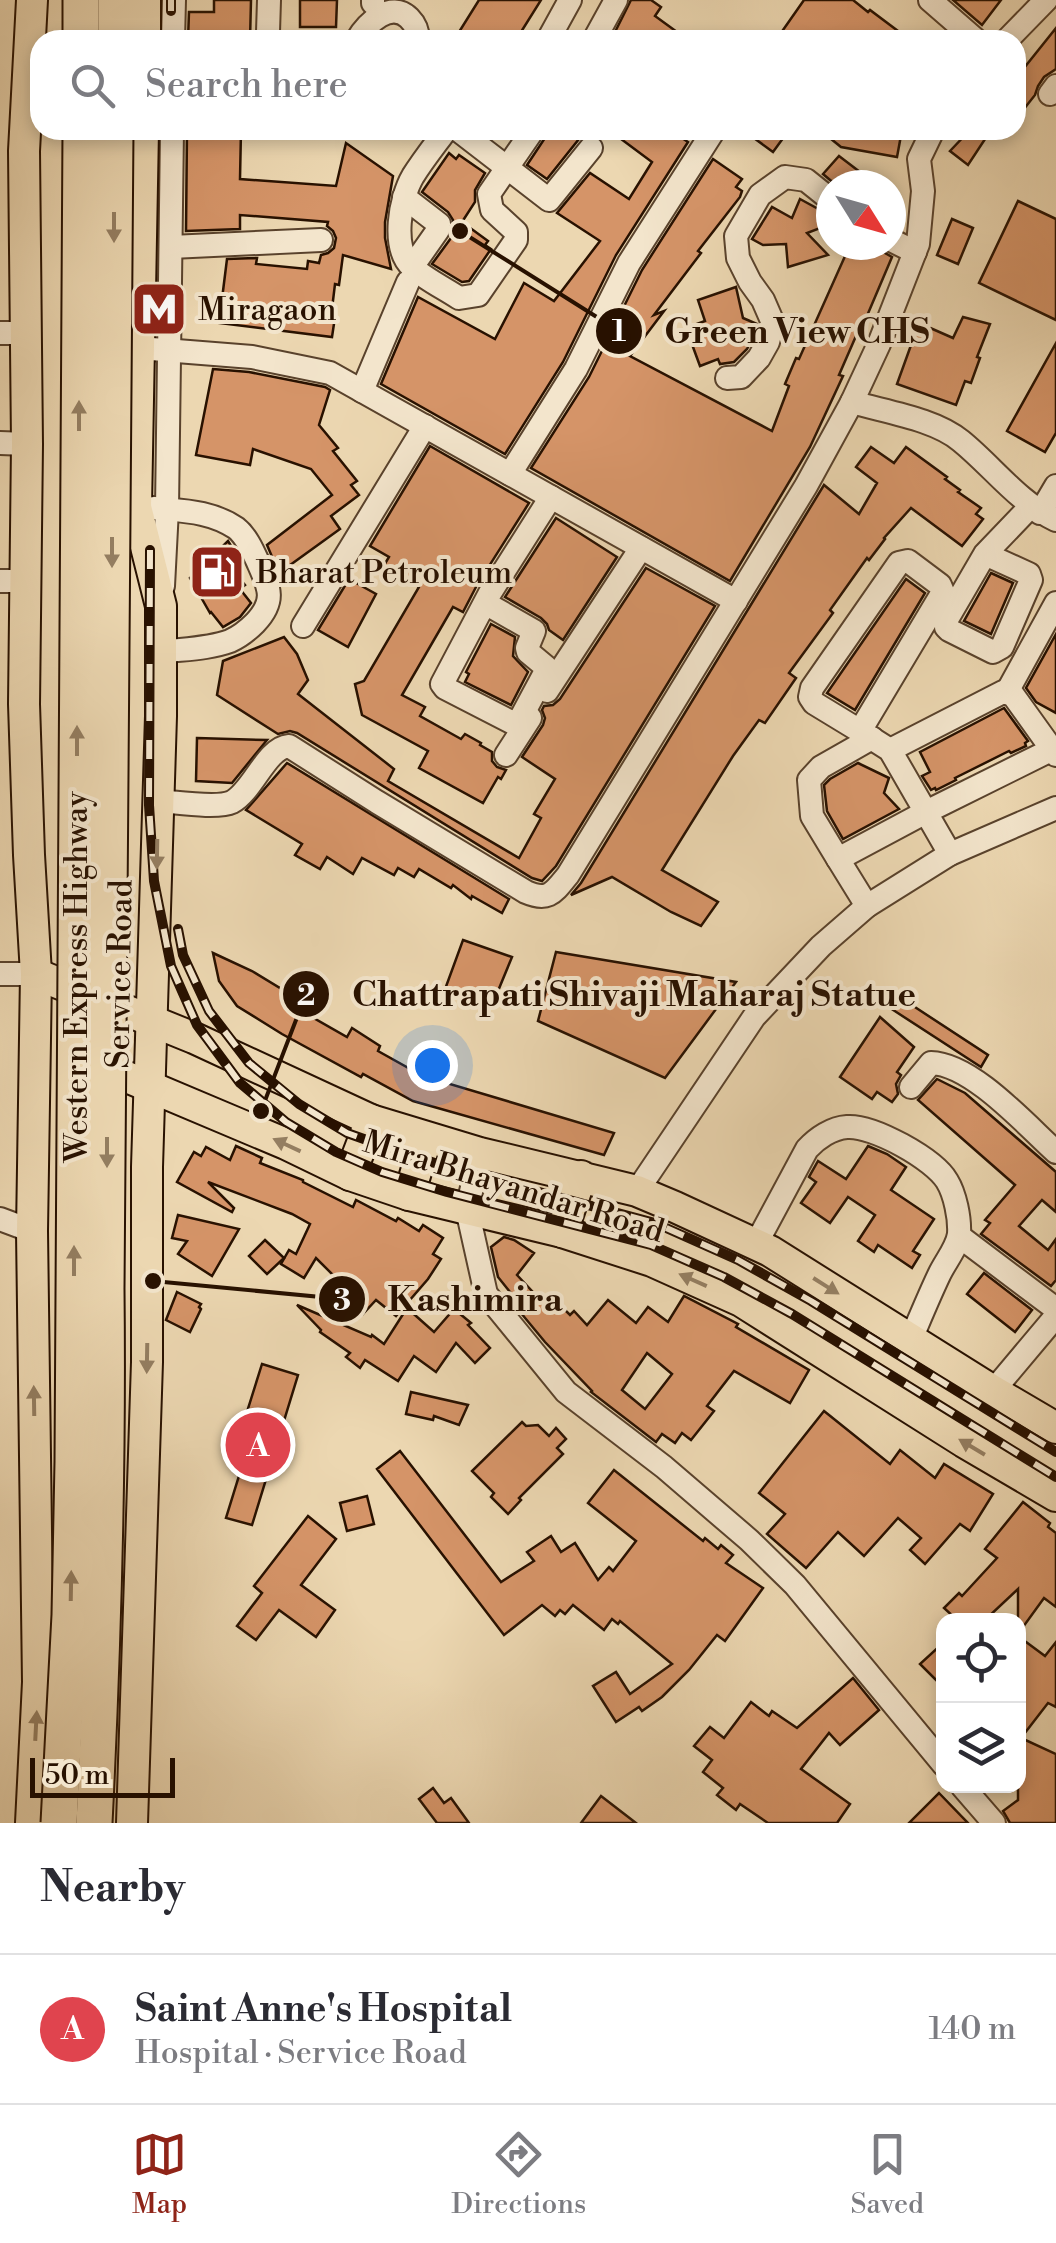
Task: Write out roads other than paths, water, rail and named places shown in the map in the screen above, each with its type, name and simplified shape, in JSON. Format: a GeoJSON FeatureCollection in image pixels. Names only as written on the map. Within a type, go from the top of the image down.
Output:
{"type":"FeatureCollection","features":[{"type":"Feature","properties":{"kind":"highway"},"geometry":{"type":"LineString","coordinates":[[81,0],[81,30]]}},
{"type":"Feature","properties":{"kind":"highway"},"geometry":{"type":"LineString","coordinates":[[116,0],[116,30]]}},
{"type":"Feature","properties":{"kind":"highway","name":"Western Express Highway"},"geometry":{"type":"LineString","coordinates":[[60,1823],[73,1462],[80,140]]}},
{"type":"Feature","properties":{"kind":"highway","name":"Western Express Highway"},"geometry":{"type":"LineString","coordinates":[[94,1823],[108,1448],[115,140]]}},
{"type":"Feature","properties":{"kind":"main road"},"geometry":{"type":"LineString","coordinates":[[31,1823],[38,1682],[32,1232],[36,974],[12,581],[12,150],[32,0]]}},
{"type":"Feature","properties":{"kind":"main road"},"geometry":{"type":"LineString","coordinates":[[145,30],[146,0]]}},
{"type":"Feature","properties":{"kind":"main road","name":"Service Road"},"geometry":{"type":"LineString","coordinates":[[132,1823],[147,1362],[147,1167],[161,606],[136,506],[139,348],[157,202],[145,140]]}},
{"type":"Feature","properties":{"kind":"main road"},"geometry":{"type":"LineString","coordinates":[[154,964],[164,994],[194,1038]]}},
{"type":"Feature","properties":{"kind":"main road","name":"Mira Bhayandar Road"},"geometry":{"type":"LineString","coordinates":[[36,974],[153,1020],[371,1120],[480,1153],[637,1191],[770,1251],[1056,1428]]}},
{"type":"Feature","properties":{"kind":"main road","name":"Mira Bhayandar Road"},"geometry":{"type":"LineString","coordinates":[[36,1040],[286,1144],[350,1175],[409,1196],[562,1232],[652,1261],[740,1302],[1056,1496]]}},
{"type":"Feature","properties":{"kind":"main road"},"geometry":{"type":"LineString","coordinates":[[350,1175],[371,1120]]}},
{"type":"Feature","properties":{"kind":"main road"},"geometry":{"type":"LineString","coordinates":[[409,1196],[426,1138]]}},
{"type":"Feature","properties":{"kind":"main road"},"geometry":{"type":"LineString","coordinates":[[562,1232],[581,1176]]}},
{"type":"Feature","properties":{"kind":"street"},"geometry":{"type":"LineString","coordinates":[[173,30],[174,0]]}},
{"type":"Feature","properties":{"kind":"street"},"geometry":{"type":"LineString","coordinates":[[268,30],[269,0]]}},
{"type":"Feature","properties":{"kind":"street"},"geometry":{"type":"LineString","coordinates":[[554,30],[570,0]]}},
{"type":"Feature","properties":{"kind":"street"},"geometry":{"type":"LineString","coordinates":[[600,30],[616,0]]}},
{"type":"Feature","properties":{"kind":"street"},"geometry":{"type":"LineString","coordinates":[[930,0],[964,30]]}},
{"type":"Feature","properties":{"kind":"street"},"geometry":{"type":"LineString","coordinates":[[1018,30],[1046,0]]}},
{"type":"Feature","properties":{"kind":"street"},"geometry":{"type":"LineString","coordinates":[[363,30],[394,10],[414,22],[417,30]]}},
{"type":"Feature","properties":{"kind":"street"},"geometry":{"type":"LineString","coordinates":[[161,606],[167,509],[171,247],[157,202],[170,140]]}},
{"type":"Feature","properties":{"kind":"street"},"geometry":{"type":"LineString","coordinates":[[439,140],[411,178],[404,197],[402,255],[410,274],[459,298],[478,294],[516,240],[516,232],[492,210],[489,194],[525,140]]}},
{"type":"Feature","properties":{"kind":"street"},"geometry":{"type":"LineString","coordinates":[[471,140],[549,200],[591,148]]}},
{"type":"Feature","properties":{"kind":"street"},"geometry":{"type":"LineString","coordinates":[[510,474],[576,370],[628,263],[708,140]]}},
{"type":"Feature","properties":{"kind":"street"},"geometry":{"type":"LineString","coordinates":[[158,801],[231,802],[278,748],[289,746],[526,892],[547,896],[568,875],[806,486],[852,402],[916,252],[924,191],[919,158],[928,140]]}},
{"type":"Feature","properties":{"kind":"street"},"geometry":{"type":"LineString","coordinates":[[727,378],[741,377],[759,358],[773,324],[738,258],[736,236],[760,195],[785,178],[806,180],[816,188]]}},
{"type":"Feature","properties":{"kind":"street"},"geometry":{"type":"LineString","coordinates":[[362,391],[410,274],[438,230],[439,224],[404,197]]}},
{"type":"Feature","properties":{"kind":"street"},"geometry":{"type":"LineString","coordinates":[[171,247],[321,240]]}},
{"type":"Feature","properties":{"kind":"street"},"geometry":{"type":"LineString","coordinates":[[906,247],[916,252]]}},
{"type":"Feature","properties":{"kind":"street"},"geometry":{"type":"LineString","coordinates":[[139,348],[252,357],[330,373],[736,601]]}},
{"type":"Feature","properties":{"kind":"street"},"geometry":{"type":"LineString","coordinates":[[852,402],[941,428],[960,439],[1043,513]]}},
{"type":"Feature","properties":{"kind":"street"},"geometry":{"type":"LineString","coordinates":[[303,626],[425,426]]}},
{"type":"Feature","properties":{"kind":"street"},"geometry":{"type":"LineString","coordinates":[[986,554],[1043,513],[1056,486]]}},
{"type":"Feature","properties":{"kind":"street"},"geometry":{"type":"LineString","coordinates":[[485,603],[534,631],[528,652],[546,667],[517,724],[442,684],[485,603],[552,496]]}},
{"type":"Feature","properties":{"kind":"street"},"geometry":{"type":"LineString","coordinates":[[136,506],[206,513],[238,530],[251,546],[270,597],[266,612],[230,640],[160,652]]}},
{"type":"Feature","properties":{"kind":"street"},"geometry":{"type":"LineString","coordinates":[[506,755],[641,548]]}},
{"type":"Feature","properties":{"kind":"street"},"geometry":{"type":"LineString","coordinates":[[874,740],[943,592],[940,585],[908,561],[900,563],[810,696],[874,740],[926,812],[950,854]]}},
{"type":"Feature","properties":{"kind":"street"},"geometry":{"type":"LineString","coordinates":[[866,906],[812,816],[809,780],[821,767],[874,740],[1007,692],[1056,603]]}},
{"type":"Feature","properties":{"kind":"street"},"geometry":{"type":"LineString","coordinates":[[838,859],[926,812],[1055,752],[1007,692]]}},
{"type":"Feature","properties":{"kind":"street"},"geometry":{"type":"LineString","coordinates":[[637,1191],[754,1017],[821,946],[866,906],[950,854],[1056,808]]}},
{"type":"Feature","properties":{"kind":"street"},"geometry":{"type":"LineString","coordinates":[[0,974],[36,974]]}},
{"type":"Feature","properties":{"kind":"street"},"geometry":{"type":"LineString","coordinates":[[911,1088],[931,1062],[938,1062],[984,1086],[1056,1152]]}},
{"type":"Feature","properties":{"kind":"street"},"geometry":{"type":"LineString","coordinates":[[756,1244],[816,1139],[849,1126],[868,1129],[920,1156],[946,1180],[958,1212],[959,1236],[911,1340]]}},
{"type":"Feature","properties":{"kind":"street"},"geometry":{"type":"LineString","coordinates":[[480,1153],[467,1209],[486,1294],[566,1392],[664,1468],[795,1586],[936,1754]]}},
{"type":"Feature","properties":{"kind":"street"},"geometry":{"type":"LineString","coordinates":[[0,1219],[32,1232]]}},
{"type":"Feature","properties":{"kind":"street"},"geometry":{"type":"LineString","coordinates":[[959,1236],[1056,1309]]}},
{"type":"Feature","properties":{"kind":"street"},"geometry":{"type":"LineString","coordinates":[[993,1391],[1056,1316]]}},
{"type":"Feature","properties":{"kind":"street"},"geometry":{"type":"LineString","coordinates":[[968,1793],[994,1823]]}},
{"type":"Feature","properties":{"kind":"railway"},"geometry":{"type":"LineString","coordinates":[[171,0],[171,11]]}},
{"type":"Feature","properties":{"kind":"railway"},"geometry":{"type":"LineString","coordinates":[[150,550],[149,805],[154,881],[171,966],[197,1025],[240,1083],[286,1122],[336,1152],[382,1172],[651,1245],[724,1277],[792,1314],[1056,1477]]}},
{"type":"Feature","properties":{"kind":"railway"},"geometry":{"type":"LineString","coordinates":[[178,929],[183,955],[209,1011],[249,1063],[299,1104],[347,1133],[453,1169],[655,1223],[738,1260],[1056,1452]]}},
{"type":"Feature","properties":{"kind":"place","name":"Green View CHS"},"geometry":{"type":"Point","coordinates":[460,231]}},
{"type":"Feature","properties":{"kind":"place","name":"Miragaon"},"geometry":{"type":"Point","coordinates":[159,309]}},
{"type":"Feature","properties":{"kind":"place","name":"Bharat Petroleum"},"geometry":{"type":"Point","coordinates":[217,572]}},
{"type":"Feature","properties":{"kind":"place","name":"Chattrapati Shivaji Maharaj Statue"},"geometry":{"type":"Point","coordinates":[261,1111]}},
{"type":"Feature","properties":{"kind":"place","name":"Kashimira"},"geometry":{"type":"Point","coordinates":[153,1281]}},
{"type":"Feature","properties":{"kind":"place","name":"Saint Anne's Hospital"},"geometry":{"type":"Point","coordinates":[258,1445]}}]}
